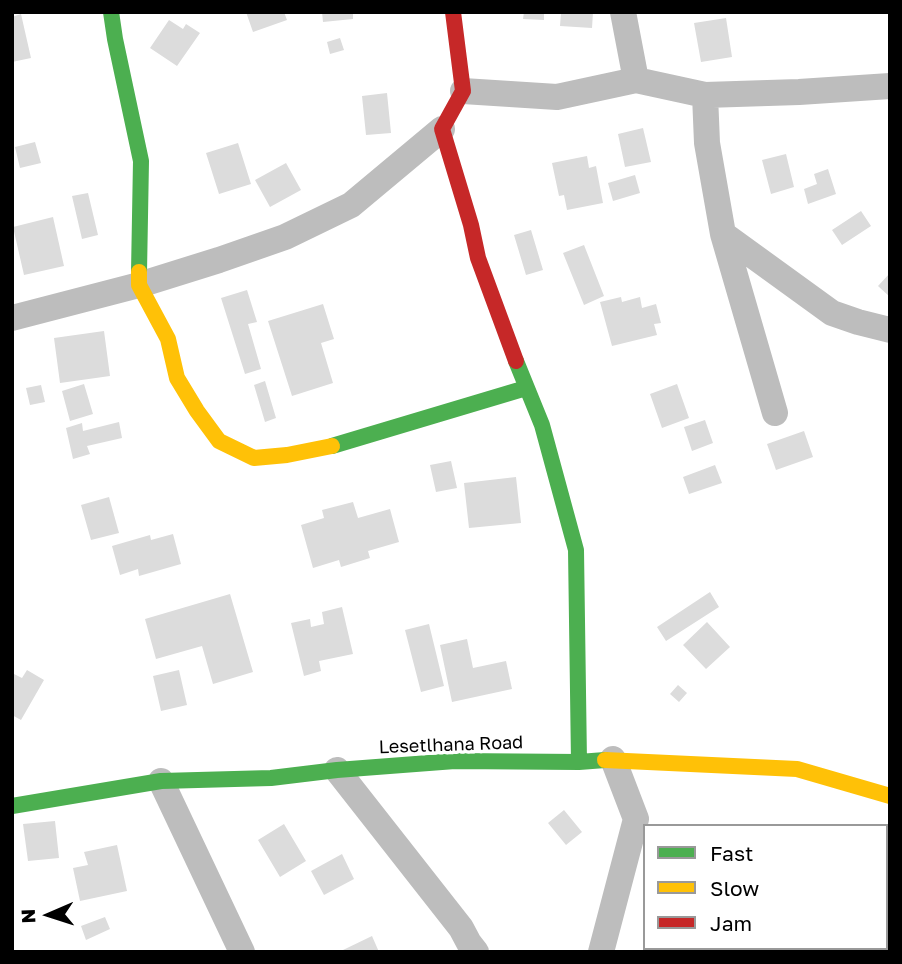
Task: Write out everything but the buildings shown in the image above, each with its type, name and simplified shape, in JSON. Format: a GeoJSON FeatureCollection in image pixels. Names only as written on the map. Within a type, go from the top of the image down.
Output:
{"type":"FeatureCollection","features":[{"type":"Feature","properties":{"kind":"street"},"geometry":{"type":"LineString","coordinates":[[111,12],[141,161],[139,285],[169,339],[177,378],[219,441],[254,458],[288,455],[324,448],[526,388]]}},
{"type":"Feature","properties":{"kind":"street"},"geometry":{"type":"LineString","coordinates":[[12,318],[139,285],[219,260],[285,237],[351,205],[442,129],[463,91],[453,12]]}},
{"type":"Feature","properties":{"kind":"street"},"geometry":{"type":"LineString","coordinates":[[623,12],[636,80]]}},
{"type":"Feature","properties":{"kind":"street"},"geometry":{"type":"LineString","coordinates":[[463,91],[557,97],[636,80],[705,96],[890,86]]}},
{"type":"Feature","properties":{"kind":"street"},"geometry":{"type":"LineString","coordinates":[[705,96],[707,143],[723,234],[775,413]]}},
{"type":"Feature","properties":{"kind":"street"},"geometry":{"type":"LineString","coordinates":[[442,129],[471,225],[478,258],[542,425],[576,550],[579,762]]}},
{"type":"Feature","properties":{"kind":"street"},"geometry":{"type":"LineString","coordinates":[[723,234],[832,313],[890,330]]}},
{"type":"Feature","properties":{"kind":"street"},"geometry":{"type":"LineString","coordinates":[[601,952],[636,819],[613,759]]}},
{"type":"Feature","properties":{"kind":"street","name":"Lesetlhana Road"},"geometry":{"type":"LineString","coordinates":[[12,806],[161,781],[271,778],[455,761],[579,762],[613,759],[797,769],[890,796]]}},
{"type":"Feature","properties":{"kind":"street"},"geometry":{"type":"LineString","coordinates":[[337,770],[477,952]]}},
{"type":"Feature","properties":{"kind":"street"},"geometry":{"type":"LineString","coordinates":[[161,781],[242,952]]}},
{"type":"Feature","properties":{"kind":"traffic: fast"},"geometry":{"type":"LineString","coordinates":[[111,12],[141,161],[139,272]]}},
{"type":"Feature","properties":{"kind":"traffic: fast"},"geometry":{"type":"LineString","coordinates":[[516,361],[542,425],[576,550],[579,762]]}},
{"type":"Feature","properties":{"kind":"traffic: fast"},"geometry":{"type":"LineString","coordinates":[[332,446],[526,388]]}},
{"type":"Feature","properties":{"kind":"traffic: fast"},"geometry":{"type":"LineString","coordinates":[[12,806],[161,781],[271,778],[455,761],[605,760]]}},
{"type":"Feature","properties":{"kind":"traffic: slow"},"geometry":{"type":"LineString","coordinates":[[139,272],[139,285],[168,339],[177,378],[219,441],[254,458],[332,446]]}},
{"type":"Feature","properties":{"kind":"traffic: slow"},"geometry":{"type":"LineString","coordinates":[[605,760],[797,769],[890,796]]}},
{"type":"Feature","properties":{"kind":"traffic: jam"},"geometry":{"type":"LineString","coordinates":[[453,12],[463,91],[442,129],[471,225],[478,258],[516,361]]}}]}
